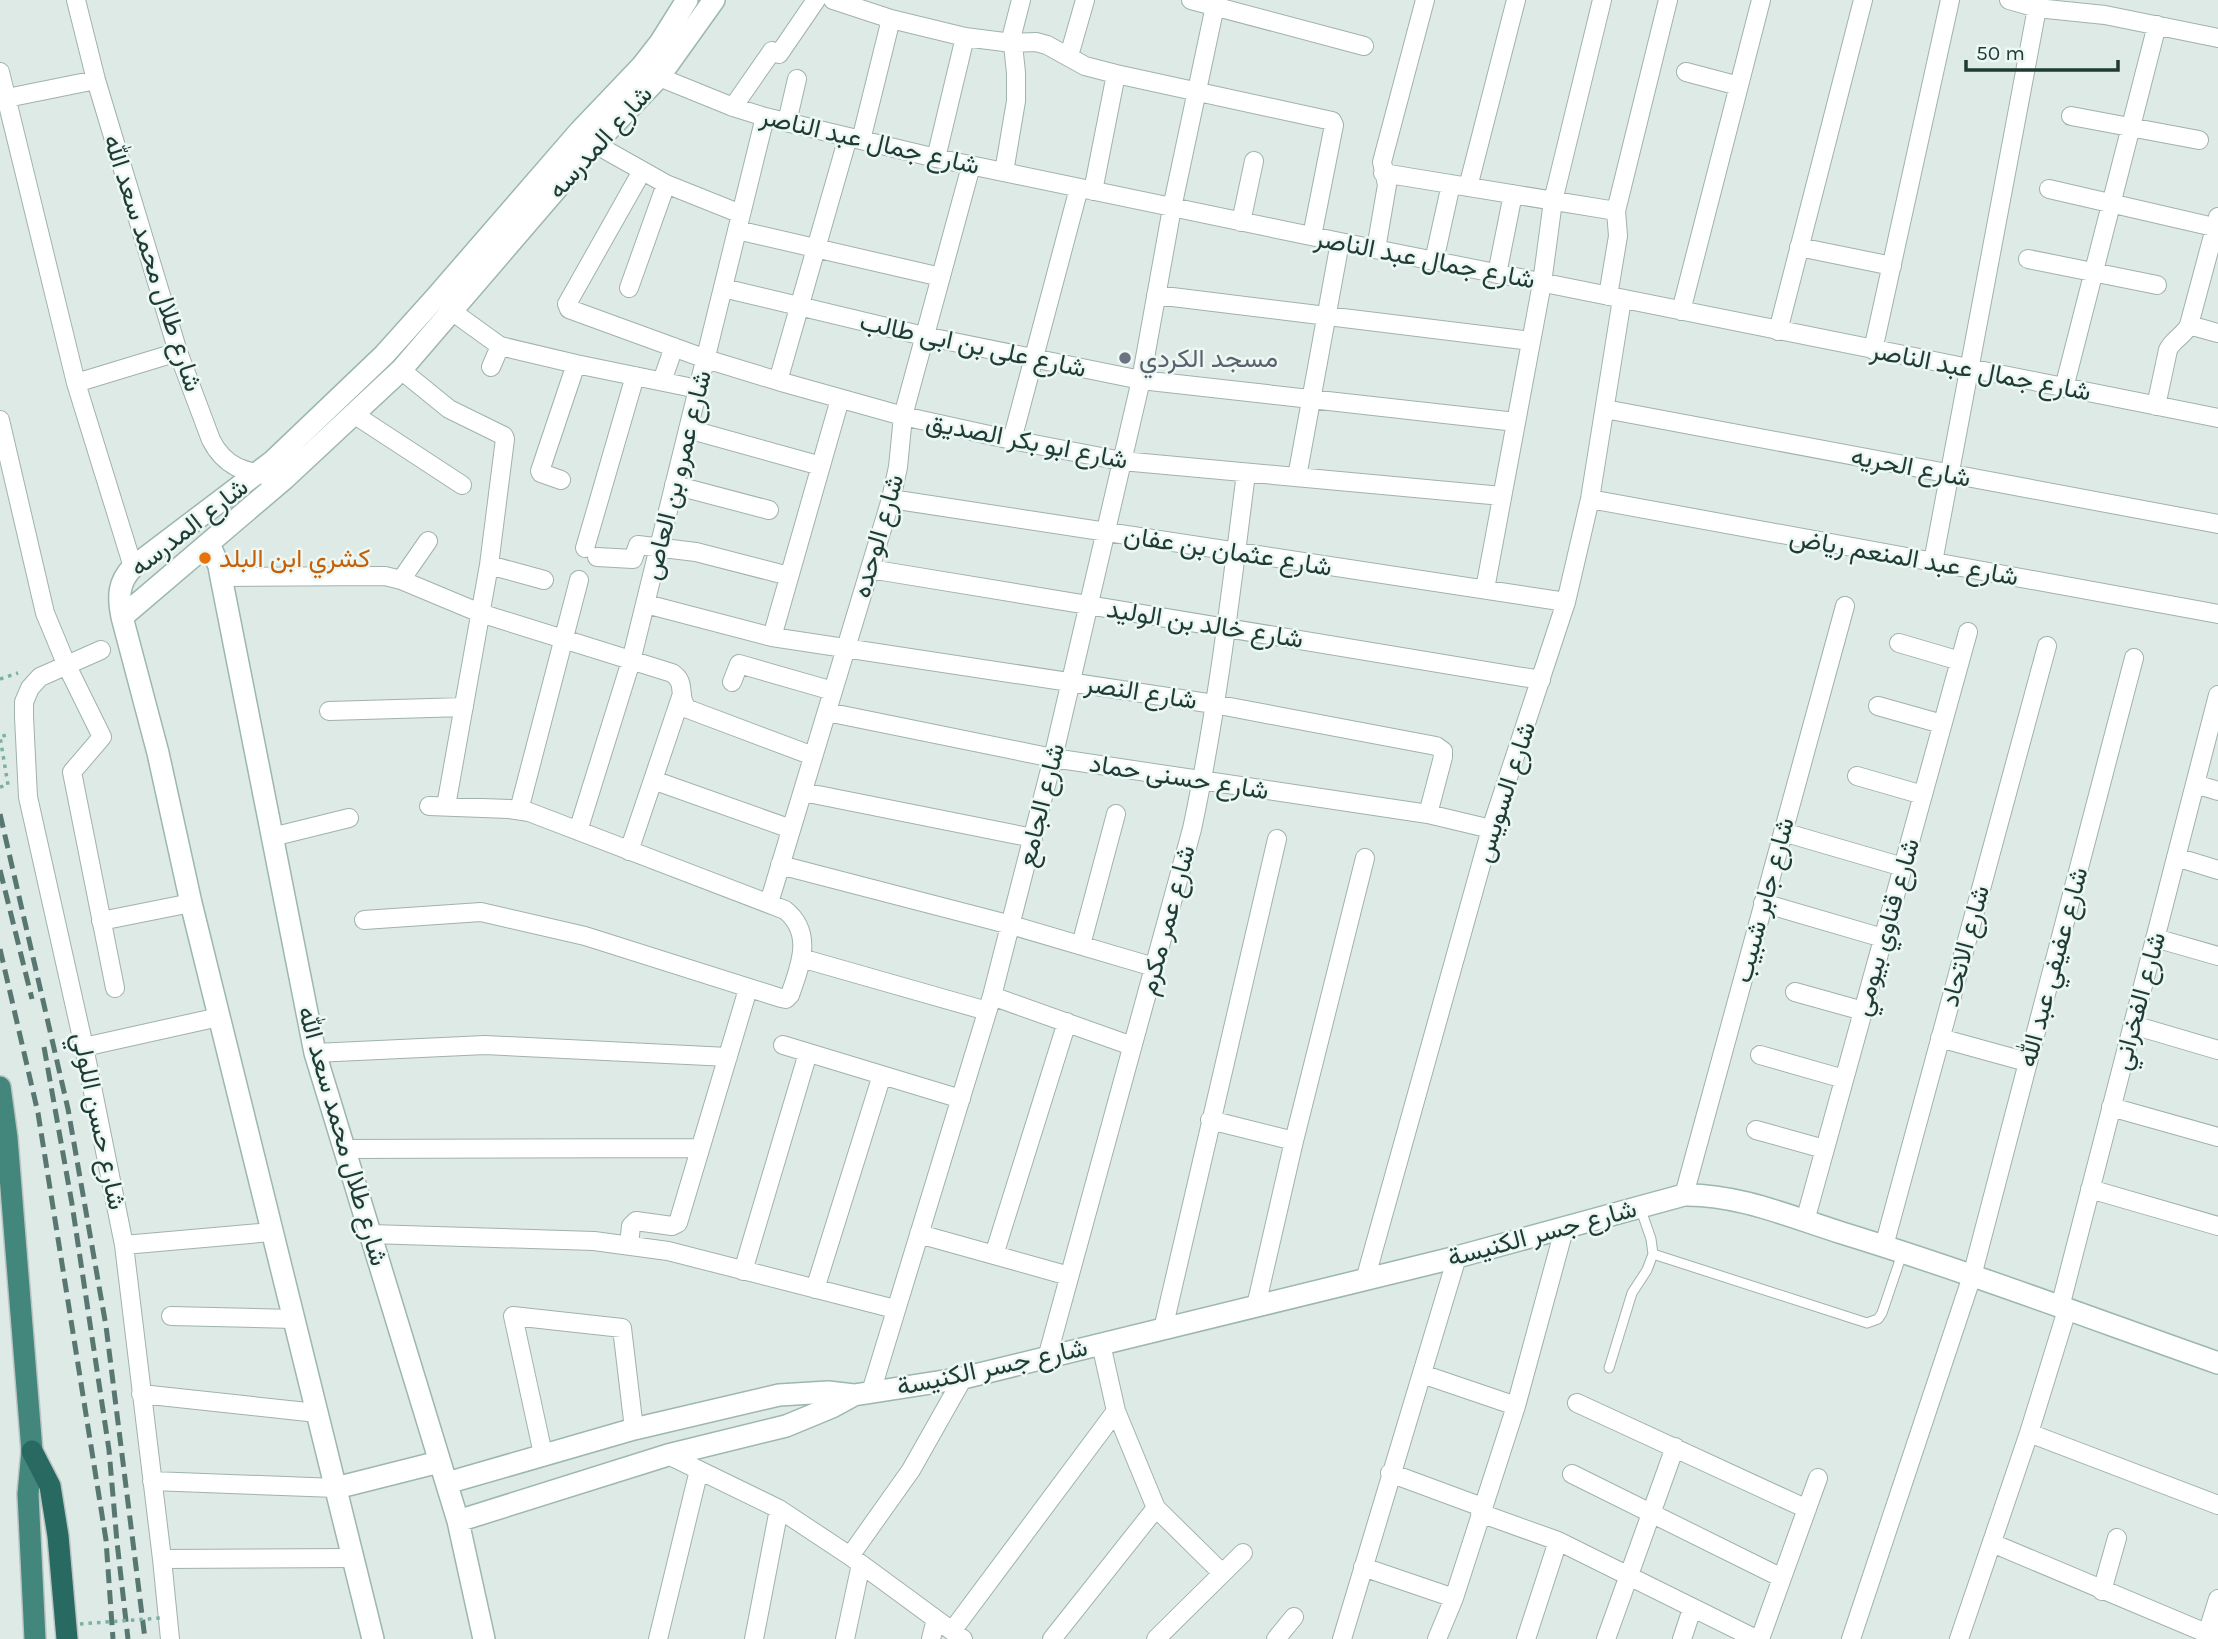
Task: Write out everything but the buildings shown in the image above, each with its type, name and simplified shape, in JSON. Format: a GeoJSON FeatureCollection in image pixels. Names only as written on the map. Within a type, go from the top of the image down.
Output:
{"type":"FeatureCollection","features":[{"type":"Feature","properties":{"kind":"highway"},"geometry":{"type":"LineString","coordinates":[[0,1087],[7,1138],[6,1221],[32,1451],[28,1494],[35,1639]]}},
{"type":"Feature","properties":{"kind":"highway"},"geometry":{"type":"LineString","coordinates":[[32,1451],[50,1486],[74,1632]]}},
{"type":"Feature","properties":{"kind":"main road","name":"شارع المدرسه"},"geometry":{"type":"LineString","coordinates":[[687,0],[660,43],[650,71],[580,131],[384,355],[258,473],[125,574],[118,598],[122,617],[284,479],[401,370],[595,144],[650,71],[714,0]]}},
{"type":"Feature","properties":{"kind":"main road","name":"شارع طلال محمد سعد الله"},"geometry":{"type":"LineString","coordinates":[[209,544],[222,577],[315,1053],[458,1521],[484,1639]]}},
{"type":"Feature","properties":{"kind":"main road"},"geometry":{"type":"LineString","coordinates":[[122,617],[158,753],[191,902],[373,1639]]}},
{"type":"Feature","properties":{"kind":"main road","name":"شارع جسر الكنيسة"},"geometry":{"type":"LineString","coordinates":[[447,1483],[634,1429],[779,1395],[862,1393],[963,1378],[1457,1257],[1684,1195],[1724,1197],[1805,1221],[1972,1276],[2218,1363]]}},
{"type":"Feature","properties":{"kind":"main road","name":"شارع جسر الكنيسة"},"geometry":{"type":"LineString","coordinates":[[458,1521],[668,1455],[786,1426],[862,1393]]}},
{"type":"Feature","properties":{"kind":"main road"},"geometry":{"type":"LineString","coordinates":[[336,1488],[439,1462]]}},
{"type":"Feature","properties":{"kind":"street","name":"شارع طلال محمد سعد الله"},"geometry":{"type":"LineString","coordinates":[[76,0],[96,80],[178,352],[217,450],[233,466],[284,479]]}},
{"type":"Feature","properties":{"kind":"street"},"geometry":{"type":"LineString","coordinates":[[733,107],[772,51],[779,54],[816,0]]}},
{"type":"Feature","properties":{"kind":"street"},"geometry":{"type":"LineString","coordinates":[[833,0],[891,19],[965,37],[1012,43],[1036,42],[1048,45],[1085,66],[1334,123],[1312,236]]}},
{"type":"Feature","properties":{"kind":"street"},"geometry":{"type":"LineString","coordinates":[[1004,173],[1016,101],[1013,26],[1021,0]]}},
{"type":"Feature","properties":{"kind":"street"},"geometry":{"type":"LineString","coordinates":[[1069,56],[1085,0]]}},
{"type":"Feature","properties":{"kind":"street"},"geometry":{"type":"LineString","coordinates":[[1191,0],[1364,46]]}},
{"type":"Feature","properties":{"kind":"street"},"geometry":{"type":"LineString","coordinates":[[1376,250],[1387,185],[1382,162],[1425,0]]}},
{"type":"Feature","properties":{"kind":"street"},"geometry":{"type":"LineString","coordinates":[[1434,261],[1516,0]]}},
{"type":"Feature","properties":{"kind":"street"},"geometry":{"type":"LineString","coordinates":[[1485,589],[1542,283],[1553,201],[1602,0]]}},
{"type":"Feature","properties":{"kind":"street","name":"شارع السويس"},"geometry":{"type":"LineString","coordinates":[[1364,1280],[1491,829],[1566,601],[1590,499],[1605,409],[1615,298],[1619,223],[1616,211],[1668,0]]}},
{"type":"Feature","properties":{"kind":"street"},"geometry":{"type":"LineString","coordinates":[[1681,311],[1761,0]]}},
{"type":"Feature","properties":{"kind":"street"},"geometry":{"type":"LineString","coordinates":[[1778,331],[1863,0]]}},
{"type":"Feature","properties":{"kind":"street"},"geometry":{"type":"LineString","coordinates":[[1873,350],[1951,0]]}},
{"type":"Feature","properties":{"kind":"street"},"geometry":{"type":"LineString","coordinates":[[2009,0],[2037,8],[2087,12],[2218,38]]}},
{"type":"Feature","properties":{"kind":"street"},"geometry":{"type":"LineString","coordinates":[[2122,18],[2127,0]]}},
{"type":"Feature","properties":{"kind":"street","name":"شارع الجامع"},"geometry":{"type":"LineString","coordinates":[[862,1393],[895,1308],[961,1099],[1011,925],[1054,758],[1141,380],[1172,208],[1215,6]]}},
{"type":"Feature","properties":{"kind":"street"},"geometry":{"type":"LineString","coordinates":[[1933,562],[2037,8]]}},
{"type":"Feature","properties":{"kind":"street"},"geometry":{"type":"LineString","coordinates":[[778,381],[816,248],[891,19]]}},
{"type":"Feature","properties":{"kind":"street"},"geometry":{"type":"LineString","coordinates":[[2064,388],[2157,25]]}},
{"type":"Feature","properties":{"kind":"street"},"geometry":{"type":"LineString","coordinates":[[936,158],[965,37]]}},
{"type":"Feature","properties":{"kind":"street","name":"شارع جمال عبد الناصر"},"geometry":{"type":"LineString","coordinates":[[650,71],[733,107],[765,117],[971,166],[1376,250],[2218,418]]}},
{"type":"Feature","properties":{"kind":"street"},"geometry":{"type":"LineString","coordinates":[[0,72],[7,98],[7,125],[76,383],[133,566]]}},
{"type":"Feature","properties":{"kind":"street"},"geometry":{"type":"LineString","coordinates":[[1686,72],[1739,86]]}},
{"type":"Feature","properties":{"kind":"street"},"geometry":{"type":"LineString","coordinates":[[1012,440],[1086,190],[1116,74]]}},
{"type":"Feature","properties":{"kind":"street"},"geometry":{"type":"LineString","coordinates":[[787,122],[797,79]]}},
{"type":"Feature","properties":{"kind":"street"},"geometry":{"type":"LineString","coordinates":[[7,98],[96,80]]}},
{"type":"Feature","properties":{"kind":"street"},"geometry":{"type":"LineString","coordinates":[[2071,116],[2199,140]]}},
{"type":"Feature","properties":{"kind":"street","name":"شارع عمرو بن العاص"},"geometry":{"type":"LineString","coordinates":[[578,831],[646,604],[765,117]]}},
{"type":"Feature","properties":{"kind":"street"},"geometry":{"type":"LineString","coordinates":[[595,144],[739,222],[816,248],[941,276]]}},
{"type":"Feature","properties":{"kind":"street"},"geometry":{"type":"LineString","coordinates":[[1241,222],[1254,161]]}},
{"type":"Feature","properties":{"kind":"street","name":"شارع الوحده"},"geometry":{"type":"LineString","coordinates":[[769,903],[891,499],[898,467],[903,416],[971,166]]}},
{"type":"Feature","properties":{"kind":"street","name":"شارع ابو بكر الصديق"},"geometry":{"type":"LineString","coordinates":[[642,171],[567,307],[706,359],[778,381],[903,416],[1012,440],[1122,461],[1502,496]]}},
{"type":"Feature","properties":{"kind":"street"},"geometry":{"type":"LineString","coordinates":[[1383,173],[1616,211]]}},
{"type":"Feature","properties":{"kind":"street"},"geometry":{"type":"LineString","coordinates":[[629,288],[666,184]]}},
{"type":"Feature","properties":{"kind":"street"},"geometry":{"type":"LineString","coordinates":[[2049,189],[2217,224],[2189,325],[2168,350],[2156,406]]}},
{"type":"Feature","properties":{"kind":"street"},"geometry":{"type":"LineString","coordinates":[[1497,274],[1513,194]]}},
{"type":"Feature","properties":{"kind":"street"},"geometry":{"type":"LineString","coordinates":[[1297,477],[1340,242]]}},
{"type":"Feature","properties":{"kind":"street"},"geometry":{"type":"LineString","coordinates":[[1799,247],[1892,266]]}},
{"type":"Feature","properties":{"kind":"street"},"geometry":{"type":"LineString","coordinates":[[2028,258],[2157,285]]}},
{"type":"Feature","properties":{"kind":"street","name":"شارع على بن ابى طالب"},"geometry":{"type":"LineString","coordinates":[[723,288],[924,336],[1141,380],[1516,422]]}},
{"type":"Feature","properties":{"kind":"street"},"geometry":{"type":"LineString","coordinates":[[1156,295],[1531,341]]}},
{"type":"Feature","properties":{"kind":"street"},"geometry":{"type":"LineString","coordinates":[[453,312],[500,346],[698,389]]}},
{"type":"Feature","properties":{"kind":"street"},"geometry":{"type":"LineString","coordinates":[[2189,325],[2218,333]]}},
{"type":"Feature","properties":{"kind":"street"},"geometry":{"type":"LineString","coordinates":[[491,366],[500,346]]}},
{"type":"Feature","properties":{"kind":"street"},"geometry":{"type":"LineString","coordinates":[[662,382],[674,347]]}},
{"type":"Feature","properties":{"kind":"street"},"geometry":{"type":"LineString","coordinates":[[76,383],[178,352]]}},
{"type":"Feature","properties":{"kind":"street"},"geometry":{"type":"LineString","coordinates":[[561,480],[540,471],[576,364]]}},
{"type":"Feature","properties":{"kind":"street"},"geometry":{"type":"LineString","coordinates":[[364,920],[481,912],[585,936],[786,999],[791,993],[803,940],[798,923],[785,911],[769,903],[578,831],[519,810],[437,806],[464,707],[489,565],[505,439],[504,436],[449,409],[401,370]]}},
{"type":"Feature","properties":{"kind":"street"},"geometry":{"type":"LineString","coordinates":[[635,376],[591,553],[633,559],[638,545],[696,552],[789,576]]}},
{"type":"Feature","properties":{"kind":"street"},"geometry":{"type":"LineString","coordinates":[[772,637],[840,399]]}},
{"type":"Feature","properties":{"kind":"street","name":"شارع الحريه"},"geometry":{"type":"LineString","coordinates":[[1605,409],[2218,524]]}},
{"type":"Feature","properties":{"kind":"street"},"geometry":{"type":"LineString","coordinates":[[355,415],[462,485]]}},
{"type":"Feature","properties":{"kind":"street"},"geometry":{"type":"LineString","coordinates":[[0,420],[45,613],[66,666],[102,737],[72,772],[115,988]]}},
{"type":"Feature","properties":{"kind":"street"},"geometry":{"type":"LineString","coordinates":[[688,429],[821,466]]}},
{"type":"Feature","properties":{"kind":"street","name":"شارع عمر مكرم"},"geometry":{"type":"LineString","coordinates":[[1046,1358],[1192,829],[1214,704],[1245,472]]}},
{"type":"Feature","properties":{"kind":"street"},"geometry":{"type":"LineString","coordinates":[[674,485],[769,509]]}},
{"type":"Feature","properties":{"kind":"street","name":"شارع عثمان بن عفان"},"geometry":{"type":"LineString","coordinates":[[891,499],[1566,601]]}},
{"type":"Feature","properties":{"kind":"street","name":"شارع عبد المنعم رياض"},"geometry":{"type":"LineString","coordinates":[[1590,499],[2218,614]]}},
{"type":"Feature","properties":{"kind":"street"},"geometry":{"type":"LineString","coordinates":[[401,580],[428,541]]}},
{"type":"Feature","properties":{"kind":"street"},"geometry":{"type":"LineString","coordinates":[[489,565],[544,580]]}},
{"type":"Feature","properties":{"kind":"street","name":"شارع خالد بن الوليد"},"geometry":{"type":"LineString","coordinates":[[870,569],[1541,680]]}},
{"type":"Feature","properties":{"kind":"street"},"geometry":{"type":"LineString","coordinates":[[222,577],[385,576],[401,580],[480,613],[677,676],[682,684],[683,704],[691,711],[813,756]]}},
{"type":"Feature","properties":{"kind":"street"},"geometry":{"type":"LineString","coordinates":[[519,810],[579,580]]}},
{"type":"Feature","properties":{"kind":"street","name":"شارع النصر"},"geometry":{"type":"LineString","coordinates":[[646,604],[772,637],[1214,704],[1440,748],[1443,757],[1428,814]]}},
{"type":"Feature","properties":{"kind":"street","name":"شارع جابر شبيب"},"geometry":{"type":"LineString","coordinates":[[1684,1195],[1845,606]]}},
{"type":"Feature","properties":{"kind":"street","name":"شارع قناوي بيومي"},"geometry":{"type":"LineString","coordinates":[[1805,1221],[1968,632]]}},
{"type":"Feature","properties":{"kind":"street"},"geometry":{"type":"LineString","coordinates":[[1899,643],[1960,661]]}},
{"type":"Feature","properties":{"kind":"street","name":"شارع الاتحاد"},"geometry":{"type":"LineString","coordinates":[[1893,1249],[1940,1038],[2047,646]]}},
{"type":"Feature","properties":{"kind":"street","name":"شارع حسن اللولي"},"geometry":{"type":"LineString","coordinates":[[101,650],[40,677],[30,688],[24,702],[28,797],[84,1046],[124,1245],[170,1639]]}},
{"type":"Feature","properties":{"kind":"street","name":"شارع عفيفي عبد الله"},"geometry":{"type":"LineString","coordinates":[[1851,1639],[1972,1276],[2134,658]]}},
{"type":"Feature","properties":{"kind":"street"},"geometry":{"type":"LineString","coordinates":[[732,682],[739,664],[833,691]]}},
{"type":"Feature","properties":{"kind":"street"},"geometry":{"type":"LineString","coordinates":[[629,851],[682,694]]}},
{"type":"Feature","properties":{"kind":"street","name":"شارع الفخراني"},"geometry":{"type":"LineString","coordinates":[[1959,1639],[2029,1433],[2064,1308],[2090,1189],[2217,699]]}},
{"type":"Feature","properties":{"kind":"street"},"geometry":{"type":"LineString","coordinates":[[1878,706],[1942,724]]}},
{"type":"Feature","properties":{"kind":"street"},"geometry":{"type":"LineString","coordinates":[[329,711],[464,707]]}},
{"type":"Feature","properties":{"kind":"street","name":"شارع حسنى حماد"},"geometry":{"type":"LineString","coordinates":[[827,712],[1054,758],[1428,814],[1491,829]]}},
{"type":"Feature","properties":{"kind":"street"},"geometry":{"type":"LineString","coordinates":[[1857,776],[1923,795]]}},
{"type":"Feature","properties":{"kind":"street"},"geometry":{"type":"LineString","coordinates":[[653,780],[791,829]]}},
{"type":"Feature","properties":{"kind":"street"},"geometry":{"type":"LineString","coordinates":[[2195,784],[2218,791]]}},
{"type":"Feature","properties":{"kind":"street"},"geometry":{"type":"LineString","coordinates":[[803,792],[1033,838]]}},
{"type":"Feature","properties":{"kind":"street"},"geometry":{"type":"LineString","coordinates":[[1081,945],[1116,814]]}},
{"type":"Feature","properties":{"kind":"street"},"geometry":{"type":"LineString","coordinates":[[272,837],[349,818]]}},
{"type":"Feature","properties":{"kind":"street"},"geometry":{"type":"LineString","coordinates":[[1783,832],[1903,867]]}},
{"type":"Feature","properties":{"kind":"street"},"geometry":{"type":"LineString","coordinates":[[1163,1329],[1277,839]]}},
{"type":"Feature","properties":{"kind":"street"},"geometry":{"type":"LineString","coordinates":[[2176,857],[2218,870]]}},
{"type":"Feature","properties":{"kind":"street"},"geometry":{"type":"LineString","coordinates":[[1256,1306],[1365,858]]}},
{"type":"Feature","properties":{"kind":"street"},"geometry":{"type":"LineString","coordinates":[[780,865],[1011,925],[1154,967]]}},
{"type":"Feature","properties":{"kind":"street"},"geometry":{"type":"LineString","coordinates":[[101,921],[191,902]]}},
{"type":"Feature","properties":{"kind":"street"},"geometry":{"type":"LineString","coordinates":[[1763,903],[1883,938]]}},
{"type":"Feature","properties":{"kind":"street"},"geometry":{"type":"LineString","coordinates":[[2155,939],[2218,956]]}},
{"type":"Feature","properties":{"kind":"street"},"geometry":{"type":"LineString","coordinates":[[801,958],[1067,1022],[1132,1046]]}},
{"type":"Feature","properties":{"kind":"street"},"geometry":{"type":"LineString","coordinates":[[629,1245],[631,1226],[635,1222],[672,1226],[678,1223],[748,989]]}},
{"type":"Feature","properties":{"kind":"street"},"geometry":{"type":"LineString","coordinates":[[1795,992],[1863,1012]]}},
{"type":"Feature","properties":{"kind":"street"},"geometry":{"type":"LineString","coordinates":[[84,1046],[219,1017]]}},
{"type":"Feature","properties":{"kind":"street"},"geometry":{"type":"LineString","coordinates":[[994,1255],[1067,1022]]}},
{"type":"Feature","properties":{"kind":"street"},"geometry":{"type":"LineString","coordinates":[[2133,1024],[2218,1050]]}},
{"type":"Feature","properties":{"kind":"street"},"geometry":{"type":"LineString","coordinates":[[1940,1038],[2027,1062]]}},
{"type":"Feature","properties":{"kind":"street"},"geometry":{"type":"LineString","coordinates":[[315,1053],[485,1045],[727,1057]]}},
{"type":"Feature","properties":{"kind":"street"},"geometry":{"type":"LineString","coordinates":[[783,1045],[961,1099]]}},
{"type":"Feature","properties":{"kind":"street"},"geometry":{"type":"LineString","coordinates":[[743,1271],[808,1053]]}},
{"type":"Feature","properties":{"kind":"street"},"geometry":{"type":"LineString","coordinates":[[1760,1055],[1844,1079]]}},
{"type":"Feature","properties":{"kind":"street"},"geometry":{"type":"LineString","coordinates":[[815,1289],[882,1075]]}},
{"type":"Feature","properties":{"kind":"street"},"geometry":{"type":"LineString","coordinates":[[2111,1107],[2218,1137]]}},
{"type":"Feature","properties":{"kind":"street"},"geometry":{"type":"LineString","coordinates":[[1210,1120],[1294,1141]]}},
{"type":"Feature","properties":{"kind":"street"},"geometry":{"type":"LineString","coordinates":[[1756,1130],[1824,1149]]}},
{"type":"Feature","properties":{"kind":"street"},"geometry":{"type":"LineString","coordinates":[[343,1149],[701,1148]]}},
{"type":"Feature","properties":{"kind":"street"},"geometry":{"type":"LineString","coordinates":[[2090,1189],[2218,1226]]}},
{"type":"Feature","properties":{"kind":"street"},"geometry":{"type":"LineString","coordinates":[[1437,1639],[1454,1598],[1516,1406],[1565,1226]]}},
{"type":"Feature","properties":{"kind":"street"},"geometry":{"type":"LineString","coordinates":[[124,1245],[272,1233]]}},
{"type":"Feature","properties":{"kind":"street"},"geometry":{"type":"LineString","coordinates":[[370,1234],[594,1241],[629,1245],[668,1251],[895,1308]]}},
{"type":"Feature","properties":{"kind":"street"},"geometry":{"type":"LineString","coordinates":[[919,1234],[1069,1276]]}},
{"type":"Feature","properties":{"kind":"street"},"geometry":{"type":"LineString","coordinates":[[1342,1639],[1457,1257]]}},
{"type":"Feature","properties":{"kind":"street"},"geometry":{"type":"LineString","coordinates":[[171,1316],[294,1319]]}},
{"type":"Feature","properties":{"kind":"street"},"geometry":{"type":"LineString","coordinates":[[542,1454],[513,1316],[622,1328],[634,1429]]}},
{"type":"Feature","properties":{"kind":"street"},"geometry":{"type":"LineString","coordinates":[[1101,1344],[1116,1411],[1156,1508],[1222,1573]]}},
{"type":"Feature","properties":{"kind":"street"},"geometry":{"type":"LineString","coordinates":[[1422,1374],[1516,1406]]}},
{"type":"Feature","properties":{"kind":"street"},"geometry":{"type":"LineString","coordinates":[[845,1639],[856,1560],[963,1378]]}},
{"type":"Feature","properties":{"kind":"street"},"geometry":{"type":"LineString","coordinates":[[141,1394],[317,1413]]}},
{"type":"Feature","properties":{"kind":"street"},"geometry":{"type":"LineString","coordinates":[[1577,1403],[1807,1509]]}},
{"type":"Feature","properties":{"kind":"street"},"geometry":{"type":"LineString","coordinates":[[668,1455],[779,1509],[856,1560],[957,1635],[1116,1411]]}},
{"type":"Feature","properties":{"kind":"street"},"geometry":{"type":"LineString","coordinates":[[2029,1433],[2218,1504]]}},
{"type":"Feature","properties":{"kind":"street"},"geometry":{"type":"LineString","coordinates":[[1606,1639],[1675,1447]]}},
{"type":"Feature","properties":{"kind":"street"},"geometry":{"type":"LineString","coordinates":[[658,1639],[699,1470]]}},
{"type":"Feature","properties":{"kind":"street"},"geometry":{"type":"LineString","coordinates":[[1391,1473],[1558,1542],[1758,1639],[1818,1478]]}},
{"type":"Feature","properties":{"kind":"street"},"geometry":{"type":"LineString","coordinates":[[1572,1474],[1650,1515],[1782,1578]]}},
{"type":"Feature","properties":{"kind":"street"},"geometry":{"type":"LineString","coordinates":[[152,1481],[336,1488]]}},
{"type":"Feature","properties":{"kind":"street"},"geometry":{"type":"LineString","coordinates":[[1052,1639],[1156,1508]]}},
{"type":"Feature","properties":{"kind":"street"},"geometry":{"type":"LineString","coordinates":[[754,1639],[779,1509]]}},
{"type":"Feature","properties":{"kind":"street"},"geometry":{"type":"LineString","coordinates":[[2102,1591],[2117,1538]]}},
{"type":"Feature","properties":{"kind":"street"},"geometry":{"type":"LineString","coordinates":[[1526,1639],[1558,1542]]}},
{"type":"Feature","properties":{"kind":"street"},"geometry":{"type":"LineString","coordinates":[[1992,1543],[2213,1636],[2218,1599]]}},
{"type":"Feature","properties":{"kind":"street"},"geometry":{"type":"LineString","coordinates":[[1156,1639],[1242,1553]]}},
{"type":"Feature","properties":{"kind":"street"},"geometry":{"type":"LineString","coordinates":[[162,1559],[353,1558]]}},
{"type":"Feature","properties":{"kind":"street"},"geometry":{"type":"LineString","coordinates":[[1363,1567],[1454,1598]]}},
{"type":"Feature","properties":{"kind":"street"},"geometry":{"type":"LineString","coordinates":[[1682,1639],[1692,1609]]}},
{"type":"Feature","properties":{"kind":"street"},"geometry":{"type":"LineString","coordinates":[[1276,1639],[1294,1617]]}},
{"type":"Feature","properties":{"kind":"street"},"geometry":{"type":"LineString","coordinates":[[931,1639],[936,1619]]}},
{"type":"Feature","properties":{"kind":"lane"},"geometry":{"type":"LineString","coordinates":[[1609,1368],[1632,1293],[1647,1270],[1653,1254],[1640,1206]]}},
{"type":"Feature","properties":{"kind":"lane"},"geometry":{"type":"LineString","coordinates":[[1653,1254],[1867,1323],[1878,1319],[1882,1313],[1893,1249]]}},
{"type":"Feature","properties":{"kind":"path"},"geometry":{"type":"LineString","coordinates":[[0,679],[23,671]]}},
{"type":"Feature","properties":{"kind":"path"},"geometry":{"type":"LineString","coordinates":[[0,737],[8,785],[0,787]]}},
{"type":"Feature","properties":{"kind":"path"},"geometry":{"type":"LineString","coordinates":[[74,1632],[160,1618]]}},
{"type":"Feature","properties":{"kind":"railway"},"geometry":{"type":"LineString","coordinates":[[0,814],[68,1109],[106,1326],[145,1639]]}},
{"type":"Feature","properties":{"kind":"railway"},"geometry":{"type":"LineString","coordinates":[[0,870],[32,999]]}},
{"type":"Feature","properties":{"kind":"railway"},"geometry":{"type":"LineString","coordinates":[[0,949],[38,1113],[106,1540],[113,1639]]}},
{"type":"Feature","properties":{"kind":"railway"},"geometry":{"type":"LineString","coordinates":[[44,1047],[72,1204],[109,1450],[128,1639]]}},
{"type":"Feature","properties":{"kind":"place","name":"مسجد الكردي"},"geometry":{"type":"Point","coordinates":[1125,358]}},
{"type":"Feature","properties":{"kind":"place","name":"كشري ابن البلد"},"geometry":{"type":"Point","coordinates":[205,558]}}]}
